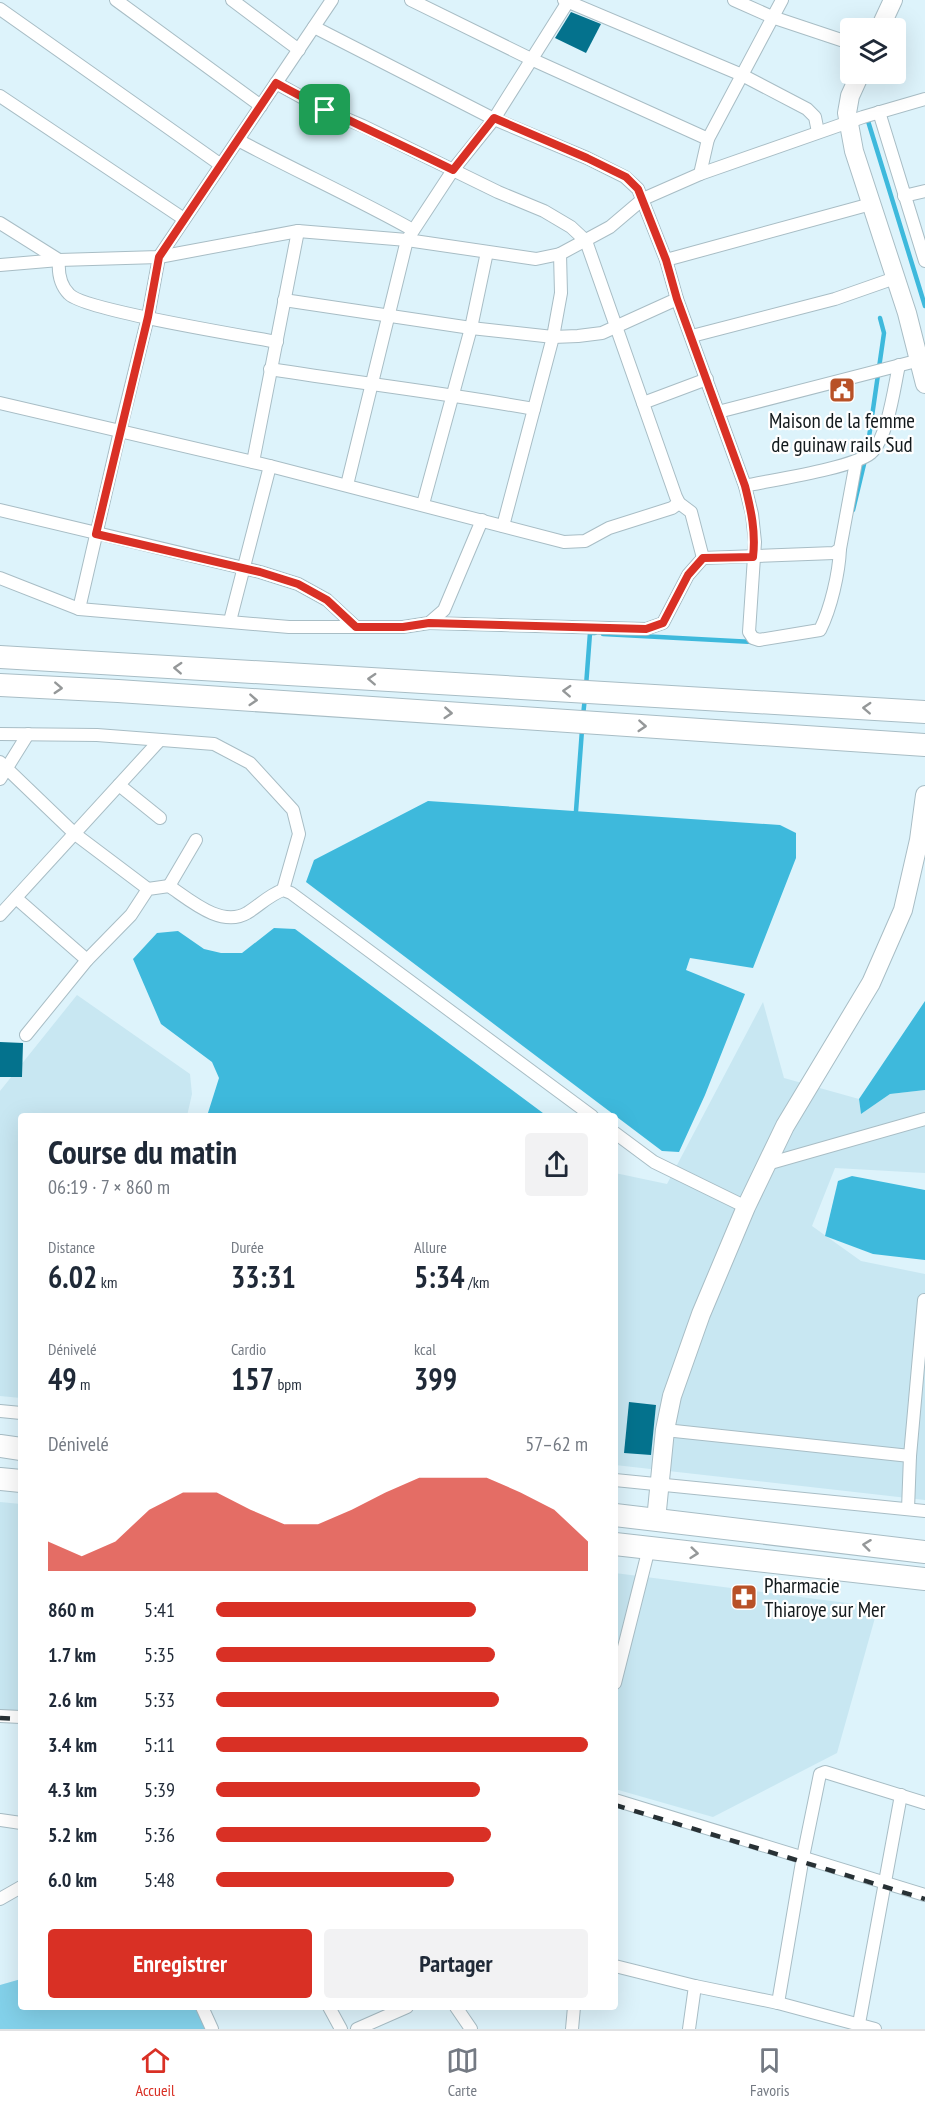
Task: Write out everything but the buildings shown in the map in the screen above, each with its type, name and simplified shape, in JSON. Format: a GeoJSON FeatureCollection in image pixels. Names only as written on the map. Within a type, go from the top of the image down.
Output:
{"type":"FeatureCollection","features":[{"type":"Feature","properties":{"kind":"highway"},"geometry":{"type":"LineString","coordinates":[[0,657],[925,712]]}},
{"type":"Feature","properties":{"kind":"highway"},"geometry":{"type":"LineString","coordinates":[[0,685],[925,745]]}},
{"type":"Feature","properties":{"kind":"highway"},"geometry":{"type":"LineString","coordinates":[[0,1446],[18,1449]]}},
{"type":"Feature","properties":{"kind":"highway"},"geometry":{"type":"LineString","coordinates":[[0,1479],[18,1481]]}},
{"type":"Feature","properties":{"kind":"highway"},"geometry":{"type":"LineString","coordinates":[[618,1515],[925,1552]]}},
{"type":"Feature","properties":{"kind":"highway"},"geometry":{"type":"LineString","coordinates":[[618,1544],[925,1579]]}},
{"type":"Feature","properties":{"kind":"street"},"geometry":{"type":"LineString","coordinates":[[116,0],[261,106]]}},
{"type":"Feature","properties":{"kind":"street"},"geometry":{"type":"LineString","coordinates":[[232,0],[298,50]]}},
{"type":"Feature","properties":{"kind":"street"},"geometry":{"type":"LineString","coordinates":[[79,609],[148,317],[159,257],[333,0]]}},
{"type":"Feature","properties":{"kind":"street"},"geometry":{"type":"LineString","coordinates":[[411,0],[531,59],[708,139]]}},
{"type":"Feature","properties":{"kind":"street"},"geometry":{"type":"LineString","coordinates":[[734,0],[772,17],[840,40]]}},
{"type":"Feature","properties":{"kind":"street"},"geometry":{"type":"LineString","coordinates":[[700,174],[708,139],[782,0]]}},
{"type":"Feature","properties":{"kind":"street"},"geometry":{"type":"LineString","coordinates":[[884,18],[892,0]]}},
{"type":"Feature","properties":{"kind":"street"},"geometry":{"type":"LineString","coordinates":[[347,485],[410,235],[453,170],[494,118],[567,1],[742,75],[807,109],[815,117],[819,132]]}},
{"type":"Feature","properties":{"kind":"street"},"geometry":{"type":"LineString","coordinates":[[0,9],[221,165]]}},
{"type":"Feature","properties":{"kind":"street"},"geometry":{"type":"LineString","coordinates":[[314,27],[494,118],[626,177],[638,189],[666,260],[677,299],[745,486],[752,514],[755,542],[749,632],[753,638],[759,640],[820,630],[825,620],[839,562],[856,462]]}},
{"type":"Feature","properties":{"kind":"street"},"geometry":{"type":"LineString","coordinates":[[276,83],[325,110],[363,126],[498,192],[544,211],[571,227],[586,241],[679,503],[691,512],[703,558]]}},
{"type":"Feature","properties":{"kind":"street"},"geometry":{"type":"LineString","coordinates":[[855,84],[850,96],[848,113],[854,151],[907,313],[925,384]]}},
{"type":"Feature","properties":{"kind":"street"},"geometry":{"type":"LineString","coordinates":[[0,96],[184,219]]}},
{"type":"Feature","properties":{"kind":"street"},"geometry":{"type":"LineString","coordinates":[[0,265],[59,260],[159,257],[298,231],[410,235],[487,252],[536,259],[560,254],[586,241],[610,227],[643,199],[700,174],[879,112],[925,99]]}},
{"type":"Feature","properties":{"kind":"street"},"geometry":{"type":"LineString","coordinates":[[879,112],[925,261]]}},
{"type":"Feature","properties":{"kind":"street"},"geometry":{"type":"LineString","coordinates":[[238,140],[374,208],[410,235]]}},
{"type":"Feature","properties":{"kind":"street"},"geometry":{"type":"LineString","coordinates":[[904,196],[925,191]]}},
{"type":"Feature","properties":{"kind":"street"},"geometry":{"type":"LineString","coordinates":[[666,260],[871,204]]}},
{"type":"Feature","properties":{"kind":"street"},"geometry":{"type":"LineString","coordinates":[[0,223],[59,260]]}},
{"type":"Feature","properties":{"kind":"street"},"geometry":{"type":"LineString","coordinates":[[253,462],[298,231]]}},
{"type":"Feature","properties":{"kind":"street"},"geometry":{"type":"LineString","coordinates":[[423,504],[471,328],[487,252]]}},
{"type":"Feature","properties":{"kind":"street"},"geometry":{"type":"LineString","coordinates":[[503,525],[553,337],[561,293],[560,254]]}},
{"type":"Feature","properties":{"kind":"street"},"geometry":{"type":"LineString","coordinates":[[59,260],[58,270],[62,285],[70,296],[84,303],[276,342]]}},
{"type":"Feature","properties":{"kind":"street"},"geometry":{"type":"LineString","coordinates":[[692,336],[835,299],[896,278]]}},
{"type":"Feature","properties":{"kind":"street"},"geometry":{"type":"LineString","coordinates":[[284,300],[388,317],[553,337],[602,333],[677,299]]}},
{"type":"Feature","properties":{"kind":"street"},"geometry":{"type":"LineString","coordinates":[[718,412],[920,360]]}},
{"type":"Feature","properties":{"kind":"street"},"geometry":{"type":"LineString","coordinates":[[745,486],[856,462],[872,452],[886,427],[899,365]]}},
{"type":"Feature","properties":{"kind":"street"},"geometry":{"type":"LineString","coordinates":[[270,369],[371,385],[453,394],[534,409]]}},
{"type":"Feature","properties":{"kind":"street"},"geometry":{"type":"LineString","coordinates":[[643,403],[707,379]]}},
{"type":"Feature","properties":{"kind":"street"},"geometry":{"type":"LineString","coordinates":[[0,403],[270,466],[503,525],[541,538],[564,542],[585,541],[609,528],[672,508],[679,503]]}},
{"type":"Feature","properties":{"kind":"street"},"geometry":{"type":"LineString","coordinates":[[230,621],[270,466]]}},
{"type":"Feature","properties":{"kind":"street"},"geometry":{"type":"LineString","coordinates":[[0,510],[243,568],[298,584],[327,600],[356,627]]}},
{"type":"Feature","properties":{"kind":"street"},"geometry":{"type":"LineString","coordinates":[[429,623],[444,610],[482,520]]}},
{"type":"Feature","properties":{"kind":"street"},"geometry":{"type":"LineString","coordinates":[[0,578],[79,609],[289,627],[403,627],[429,623],[646,629],[663,623],[688,575],[703,558],[834,554],[840,549]]}},
{"type":"Feature","properties":{"kind":"street"},"geometry":{"type":"LineString","coordinates":[[0,734],[97,735],[214,744],[250,762],[293,810],[299,834],[283,890]]}},
{"type":"Feature","properties":{"kind":"street"},"geometry":{"type":"LineString","coordinates":[[28,734],[2,770],[75,834],[148,889],[169,886],[222,917],[244,914],[274,893],[283,890],[291,893],[588,1113]]}},
{"type":"Feature","properties":{"kind":"street"},"geometry":{"type":"LineString","coordinates":[[2,910],[16,898],[160,740]]}},
{"type":"Feature","properties":{"kind":"street"},"geometry":{"type":"LineString","coordinates":[[119,785],[160,818]]}},
{"type":"Feature","properties":{"kind":"street"},"geometry":{"type":"LineString","coordinates":[[656,1520],[665,1430],[672,1396],[701,1314],[746,1207],[792,1112],[871,983],[903,910],[919,840],[925,795]]}},
{"type":"Feature","properties":{"kind":"street"},"geometry":{"type":"LineString","coordinates":[[169,886],[196,840]]}},
{"type":"Feature","properties":{"kind":"street"},"geometry":{"type":"LineString","coordinates":[[26,1035],[87,960],[131,915],[148,889]]}},
{"type":"Feature","properties":{"kind":"street"},"geometry":{"type":"LineString","coordinates":[[16,898],[87,960]]}},
{"type":"Feature","properties":{"kind":"street"},"geometry":{"type":"LineString","coordinates":[[767,1164],[925,1119]]}},
{"type":"Feature","properties":{"kind":"street"},"geometry":{"type":"LineString","coordinates":[[618,1135],[654,1162],[746,1207]]}},
{"type":"Feature","properties":{"kind":"street"},"geometry":{"type":"LineString","coordinates":[[908,1509],[910,1456],[924,1300]]}},
{"type":"Feature","properties":{"kind":"street"},"geometry":{"type":"LineString","coordinates":[[0,1411],[18,1413]]}},
{"type":"Feature","properties":{"kind":"street"},"geometry":{"type":"LineString","coordinates":[[665,1430],[910,1456]]}},
{"type":"Feature","properties":{"kind":"street"},"geometry":{"type":"LineString","coordinates":[[618,1480],[925,1511]]}},
{"type":"Feature","properties":{"kind":"street"},"geometry":{"type":"LineString","coordinates":[[618,1671],[649,1548]]}},
{"type":"Feature","properties":{"kind":"street"},"geometry":{"type":"LineString","coordinates":[[0,1716],[18,1717]]}},
{"type":"Feature","properties":{"kind":"street"},"geometry":{"type":"LineString","coordinates":[[778,2003],[820,1774],[822,1772],[925,1803]]}},
{"type":"Feature","properties":{"kind":"street"},"geometry":{"type":"LineString","coordinates":[[859,2026],[901,1795]]}},
{"type":"Feature","properties":{"kind":"street"},"geometry":{"type":"LineString","coordinates":[[618,1801],[925,1895]]}},
{"type":"Feature","properties":{"kind":"street"},"geometry":{"type":"LineString","coordinates":[[0,1820],[18,1823]]}},
{"type":"Feature","properties":{"kind":"street"},"geometry":{"type":"LineString","coordinates":[[0,1899],[18,1889]]}},
{"type":"Feature","properties":{"kind":"street"},"geometry":{"type":"LineString","coordinates":[[618,1966],[695,1986],[778,2003],[875,2029]]}},
{"type":"Feature","properties":{"kind":"street"},"geometry":{"type":"LineString","coordinates":[[689,2029],[695,1986]]}},
{"type":"Feature","properties":{"kind":"street"},"geometry":{"type":"LineString","coordinates":[[203,2010],[212,2029]]}},
{"type":"Feature","properties":{"kind":"street"},"geometry":{"type":"LineString","coordinates":[[330,2010],[340,2029]]}},
{"type":"Feature","properties":{"kind":"street"},"geometry":{"type":"LineString","coordinates":[[357,2029],[399,2010]]}},
{"type":"Feature","properties":{"kind":"street"},"geometry":{"type":"LineString","coordinates":[[458,2010],[471,2029]]}},
{"type":"Feature","properties":{"kind":"street"},"geometry":{"type":"LineString","coordinates":[[572,2029],[574,2010]]}},
{"type":"Feature","properties":{"kind":"shaded area"},"geometry":{"type":"Polygon","coordinates":[[[428,801],[780,825],[796,833],[796,858],[753,968],[690,958],[686,970],[745,994],[705,1095],[679,1152],[662,1151],[618,1118],[618,1113],[612,1113],[306,882],[314,860],[428,801]]]}},
{"type":"Feature","properties":{"kind":"shaded area"},"geometry":{"type":"Polygon","coordinates":[[[274,928],[295,929],[543,1113],[208,1113],[219,1078],[212,1062],[161,1024],[133,959],[157,933],[178,931],[204,949],[221,953],[242,953],[274,928]]]}},
{"type":"Feature","properties":{"kind":"shaded area"},"geometry":{"type":"Polygon","coordinates":[[[77,995],[190,1074],[192,1094],[188,1113],[18,1113],[18,1398],[0,1396],[0,1091],[77,995]]]}},
{"type":"Feature","properties":{"kind":"shaded area"},"geometry":{"type":"Polygon","coordinates":[[[925,1001],[925,1090],[890,1094],[861,1114],[859,1099],[925,1001]]]}},
{"type":"Feature","properties":{"kind":"shaded area"},"geometry":{"type":"Polygon","coordinates":[[[763,1002],[784,1078],[859,1099],[861,1114],[890,1094],[925,1090],[925,1173],[835,1168],[812,1226],[861,1261],[925,1274],[925,1500],[618,1465],[618,1174],[667,1184],[763,1002]]]}},
{"type":"Feature","properties":{"kind":"shaded area"},"geometry":{"type":"Polygon","coordinates":[[[852,1176],[925,1190],[925,1260],[873,1254],[825,1236],[838,1181],[852,1176]]]}},
{"type":"Feature","properties":{"kind":"shaded area"},"geometry":{"type":"Polygon","coordinates":[[[0,1502],[18,1504],[18,1715],[0,1715],[0,1502]]]}},
{"type":"Feature","properties":{"kind":"shaded area"},"geometry":{"type":"Polygon","coordinates":[[[618,1573],[878,1607],[837,1753],[713,1817],[618,1790],[618,1573]]]}},
{"type":"Feature","properties":{"kind":"shaded area"},"geometry":{"type":"Polygon","coordinates":[[[18,1980],[18,2010],[200,2010],[208,2029],[0,2029],[0,1985],[18,1980]]]}},
{"type":"Feature","properties":{"kind":"waterway"},"geometry":{"type":"LineString","coordinates":[[872,117],[868,121],[925,306]]}},
{"type":"Feature","properties":{"kind":"waterway"},"geometry":{"type":"LineString","coordinates":[[867,451],[884,333],[880,318]]}},
{"type":"Feature","properties":{"kind":"waterway"},"geometry":{"type":"LineString","coordinates":[[853,510],[865,460]]}},
{"type":"Feature","properties":{"kind":"waterway"},"geometry":{"type":"LineString","coordinates":[[586,686],[590,633],[595,633]]}},
{"type":"Feature","properties":{"kind":"waterway"},"geometry":{"type":"LineString","coordinates":[[603,634],[753,642]]}},
{"type":"Feature","properties":{"kind":"waterway"},"geometry":{"type":"LineString","coordinates":[[583,716],[585,697]]}},
{"type":"Feature","properties":{"kind":"waterway"},"geometry":{"type":"LineString","coordinates":[[576,811],[582,730]]}},
{"type":"Feature","properties":{"kind":"railway"},"geometry":{"type":"LineString","coordinates":[[0,1718],[18,1719]]}},
{"type":"Feature","properties":{"kind":"railway"},"geometry":{"type":"LineString","coordinates":[[618,1806],[925,1899]]}},
{"type":"Feature","properties":{"kind":"place","name":"Maison de la femme de guinaw rails Sud"},"geometry":{"type":"Point","coordinates":[842,390]}},
{"type":"Feature","properties":{"kind":"place","name":"Pharmacie Thiaroye sur Mer"},"geometry":{"type":"Point","coordinates":[744,1597]}},
{"type":"Feature","properties":{"kind":"route"},"geometry":{"type":"LineString","coordinates":[[276,83],[325,110],[453,170],[494,118],[626,177],[638,189],[666,260],[677,299],[745,486],[752,514],[755,542],[753,557],[703,558],[688,575],[663,623],[646,629],[429,623],[403,627],[356,627],[327,600],[298,584],[260,572],[96,534],[148,317],[159,257],[276,83]]}}]}
